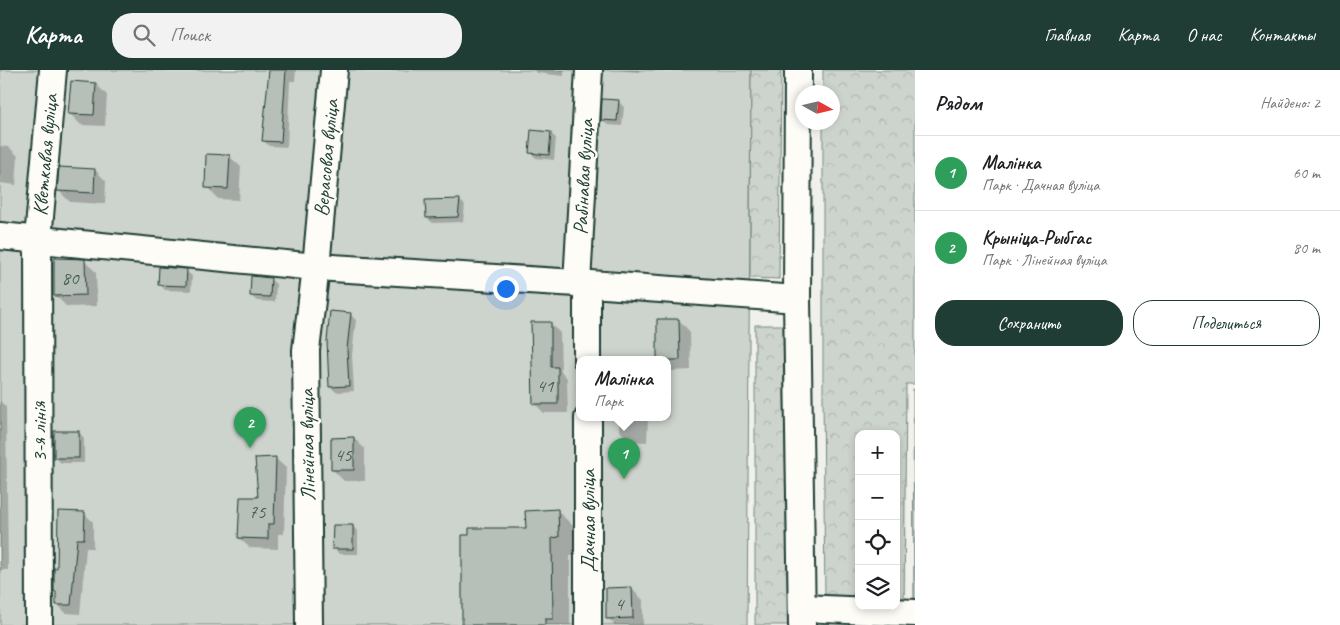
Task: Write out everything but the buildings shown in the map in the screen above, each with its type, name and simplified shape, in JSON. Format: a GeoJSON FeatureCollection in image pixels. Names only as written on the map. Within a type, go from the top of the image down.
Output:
{"type":"FeatureCollection","features":[{"type":"Feature","properties":{"kind":"street","name":"Кветкавая вуліца"},"geometry":{"type":"LineString","coordinates":[[38,239],[53,70]]}},
{"type":"Feature","properties":{"kind":"street","name":"Верасовая вуліца"},"geometry":{"type":"LineString","coordinates":[[317,256],[334,70]]}},
{"type":"Feature","properties":{"kind":"street","name":"Рабінавая вуліца"},"geometry":{"type":"LineString","coordinates":[[582,284],[589,70]]}},
{"type":"Feature","properties":{"kind":"street"},"geometry":{"type":"LineString","coordinates":[[798,70],[797,299],[802,616],[915,613]]}},
{"type":"Feature","properties":{"kind":"street"},"geometry":{"type":"LineString","coordinates":[[0,236],[317,256],[582,284],[797,299]]}},
{"type":"Feature","properties":{"kind":"street","name":"3-я лінія"},"geometry":{"type":"LineString","coordinates":[[38,239],[39,625]]}},
{"type":"Feature","properties":{"kind":"street","name":"Лінейная вуліца"},"geometry":{"type":"LineString","coordinates":[[309,625],[306,350],[317,256]]}},
{"type":"Feature","properties":{"kind":"street"},"geometry":{"type":"LineString","coordinates":[[582,284],[588,356]]}},
{"type":"Feature","properties":{"kind":"street","name":"Дачная вуліца"},"geometry":{"type":"LineString","coordinates":[[588,421],[588,625]]}},
{"type":"Feature","properties":{"kind":"green space"},"geometry":{"type":"Polygon","coordinates":[[[0,70],[751,70],[747,625],[0,625],[0,70]]]}},
{"type":"Feature","properties":{"kind":"green space"},"geometry":{"type":"Polygon","coordinates":[[[751,70],[781,70],[779,279],[750,278],[751,70]]]}},
{"type":"Feature","properties":{"kind":"green space"},"geometry":{"type":"Polygon","coordinates":[[[823,70],[915,70],[915,384],[906,384],[904,609],[900,608],[900,430],[855,430],[855,604],[825,600],[823,130],[840,130],[840,85],[823,85],[823,70]]]}},
{"type":"Feature","properties":{"kind":"green space"},"geometry":{"type":"Polygon","coordinates":[[[755,325],[783,325],[788,625],[755,625],[755,325]]]}},
{"type":"Feature","properties":{"kind":"green space"},"geometry":{"type":"Polygon","coordinates":[[[913,389],[915,389],[915,625],[914,625],[913,389]]]}},
{"type":"Feature","properties":{"kind":"place","name":"Крыніца-Рыбгас"},"geometry":{"type":"Point","coordinates":[250,448]}},
{"type":"Feature","properties":{"kind":"place","name":"Малінка"},"geometry":{"type":"Point","coordinates":[624,479]}}]}
